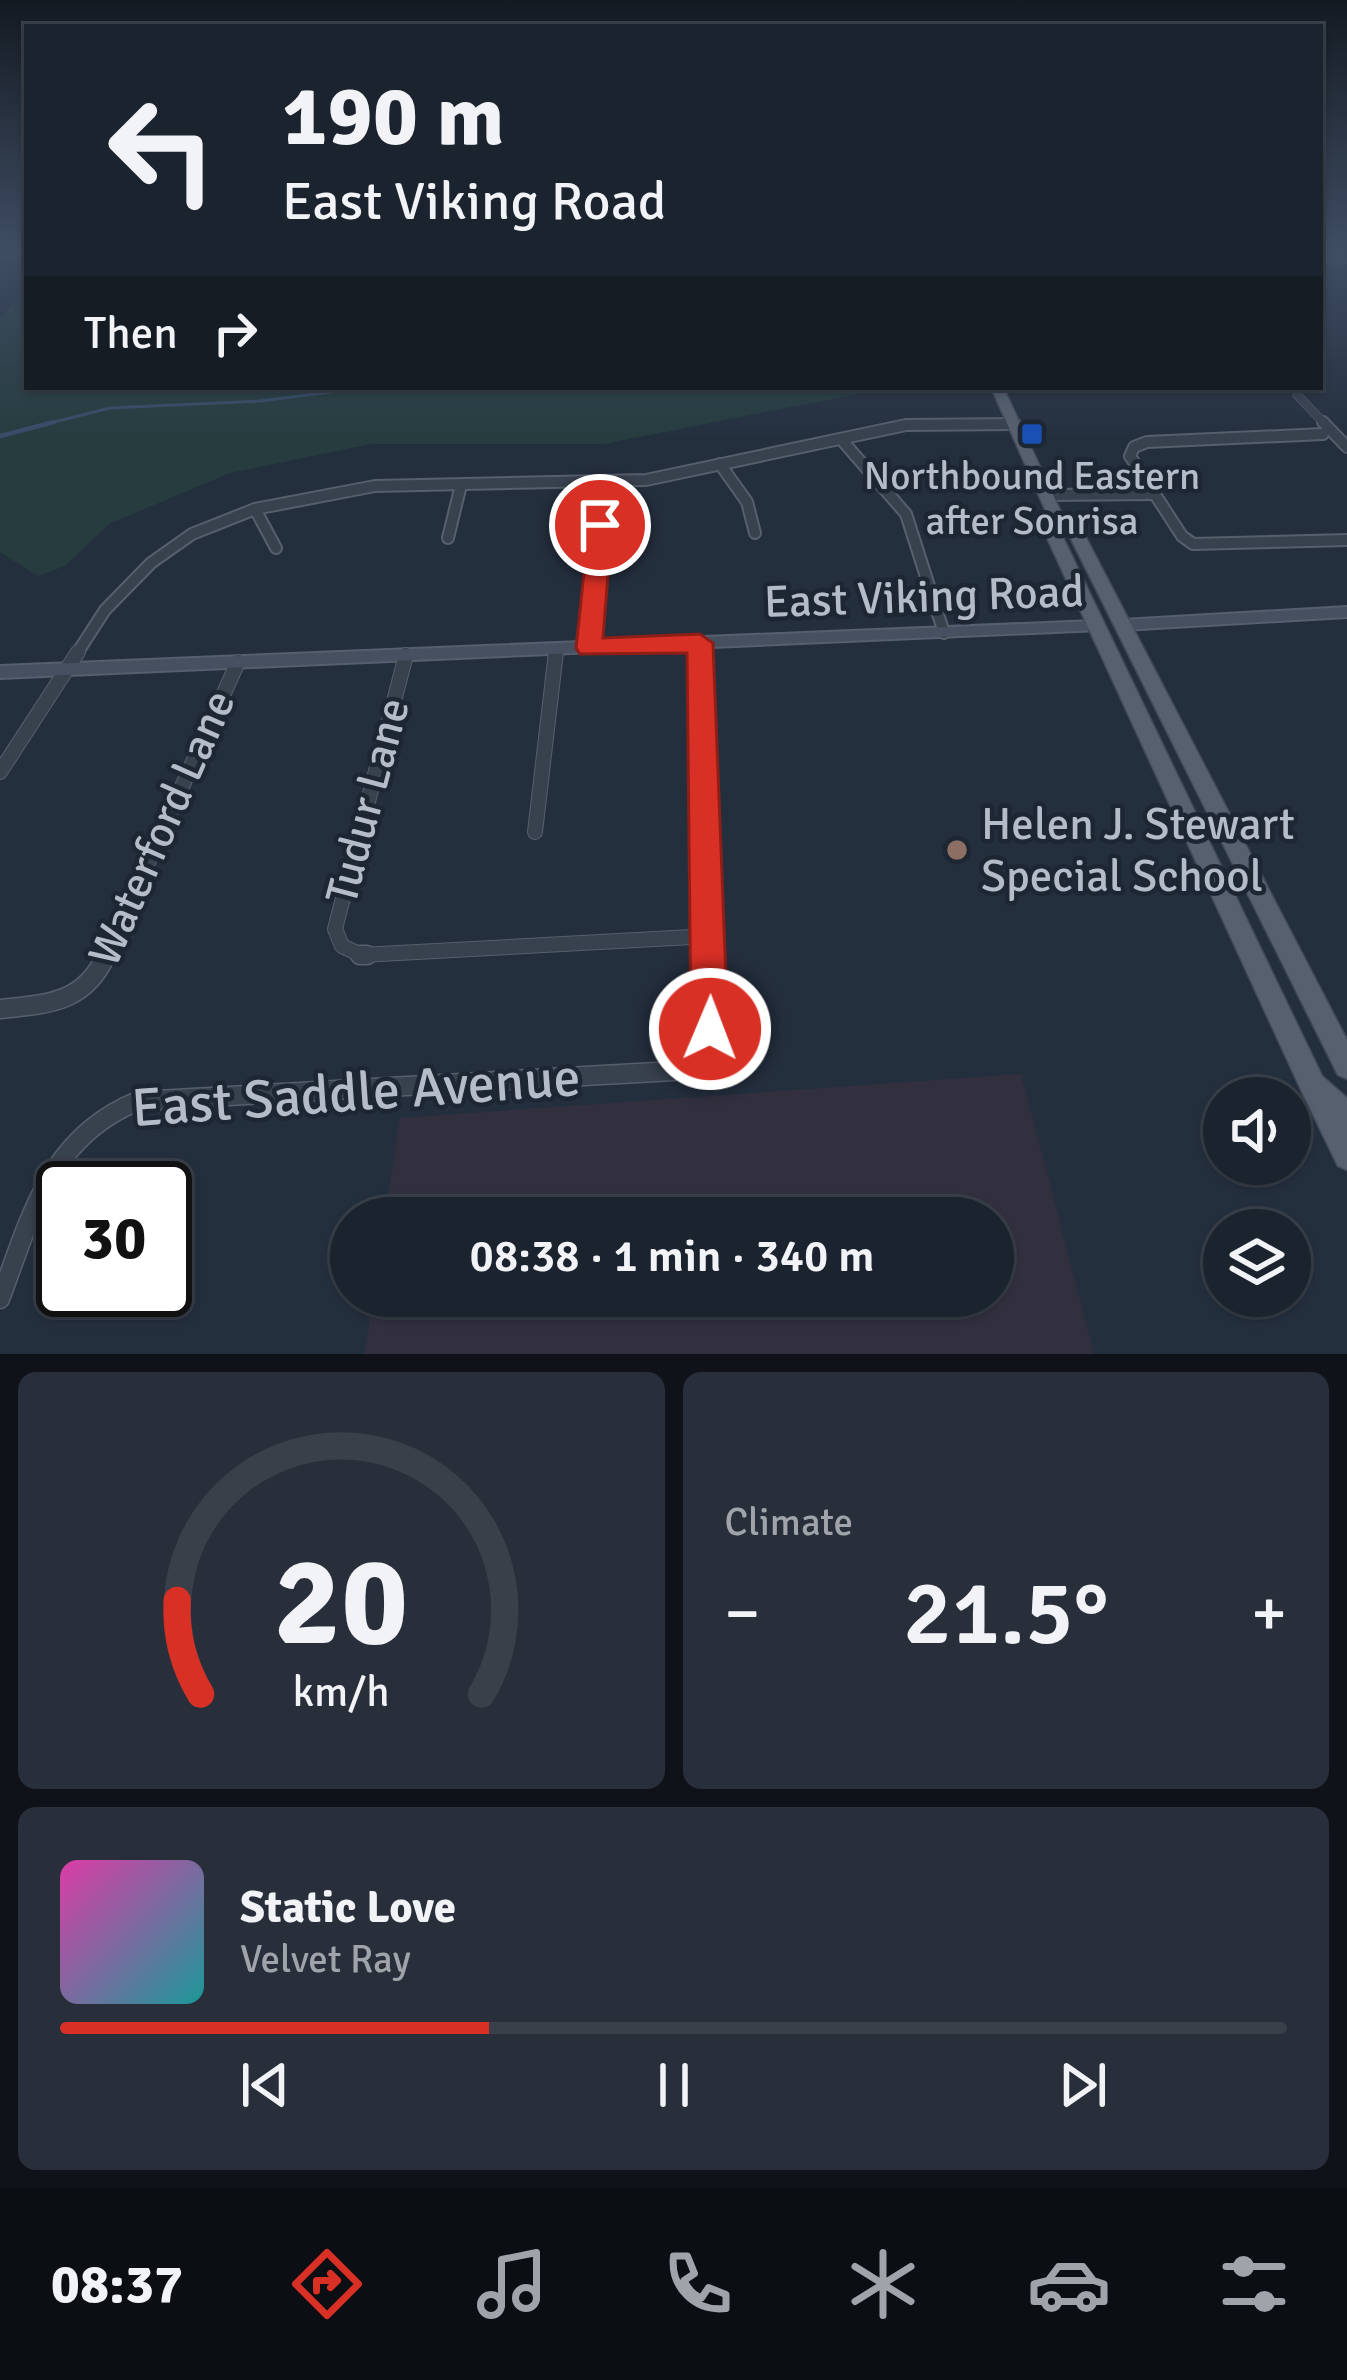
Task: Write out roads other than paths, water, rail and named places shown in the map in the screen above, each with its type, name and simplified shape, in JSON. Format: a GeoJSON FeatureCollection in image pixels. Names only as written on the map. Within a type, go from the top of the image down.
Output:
{"type":"FeatureCollection","features":[{"type":"Feature","properties":{"kind":"main road"},"geometry":{"type":"LineString","coordinates":[[999,390],[1055,514],[1072,526],[1347,1066]]}},
{"type":"Feature","properties":{"kind":"main road"},"geometry":{"type":"LineString","coordinates":[[1055,514],[1050,527],[1094,626],[1308,1077]]}},
{"type":"Feature","properties":{"kind":"main road"},"geometry":{"type":"LineString","coordinates":[[1311,1083],[1347,1115]]}},
{"type":"Feature","properties":{"kind":"main road"},"geometry":{"type":"LineString","coordinates":[[1311,1084],[1346,1152]]}},
{"type":"Feature","properties":{"kind":"street"},"geometry":{"type":"LineString","coordinates":[[1298,395],[1347,447]]}},
{"type":"Feature","properties":{"kind":"street"},"geometry":{"type":"LineString","coordinates":[[0,772],[105,610],[151,562],[192,534],[255,509],[339,490],[604,484],[906,425],[1016,424]]}},
{"type":"Feature","properties":{"kind":"street"},"geometry":{"type":"LineString","coordinates":[[1323,434],[1147,442],[1134,447],[1130,456],[1182,536],[1193,544],[1208,548],[1347,540]]}},
{"type":"Feature","properties":{"kind":"street"},"geometry":{"type":"LineString","coordinates":[[841,439],[906,514],[944,633]]}},
{"type":"Feature","properties":{"kind":"street"},"geometry":{"type":"LineString","coordinates":[[720,464],[747,502],[755,533]]}},
{"type":"Feature","properties":{"kind":"street"},"geometry":{"type":"LineString","coordinates":[[590,648],[604,484]]}},
{"type":"Feature","properties":{"kind":"street"},"geometry":{"type":"LineString","coordinates":[[448,538],[460,485]]}},
{"type":"Feature","properties":{"kind":"street"},"geometry":{"type":"LineString","coordinates":[[1047,496],[1155,494]]}},
{"type":"Feature","properties":{"kind":"street"},"geometry":{"type":"LineString","coordinates":[[255,509],[276,548]]}},
{"type":"Feature","properties":{"kind":"street","name":"East Viking Road"},"geometry":{"type":"LineString","coordinates":[[0,672],[1347,612]]}},
{"type":"Feature","properties":{"kind":"street"},"geometry":{"type":"LineString","coordinates":[[700,643],[710,936]]}},
{"type":"Feature","properties":{"kind":"street"},"geometry":{"type":"LineString","coordinates":[[535,832],[556,649]]}},
{"type":"Feature","properties":{"kind":"street","name":"Tudur Lane"},"geometry":{"type":"LineString","coordinates":[[406,656],[335,929],[342,946],[361,955],[710,936]]}},
{"type":"Feature","properties":{"kind":"street","name":"Waterford Lane"},"geometry":{"type":"LineString","coordinates":[[0,1009],[64,1003],[84,992],[96,978],[238,662]]}},
{"type":"Feature","properties":{"kind":"street","name":"East Saddle Avenue"},"geometry":{"type":"LineString","coordinates":[[0,1299],[44,1191],[70,1143],[91,1120],[138,1102],[674,1071],[694,1062],[710,1029],[710,936]]}},
{"type":"Feature","properties":{"kind":"waterway"},"geometry":{"type":"LineString","coordinates":[[54,422],[110,408],[260,401],[348,390]]}},
{"type":"Feature","properties":{"kind":"waterway"},"geometry":{"type":"LineString","coordinates":[[0,436],[54,422]]}},
{"type":"Feature","properties":{"kind":"waterway"},"geometry":{"type":"LineString","coordinates":[[42,425],[54,422]]}},
{"type":"Feature","properties":{"kind":"place","name":"Northbound Eastern after Sonrisa"},"geometry":{"type":"Point","coordinates":[1032,434]}},
{"type":"Feature","properties":{"kind":"place","name":"Helen J. Stewart Special School"},"geometry":{"type":"Point","coordinates":[957,850]}}]}
